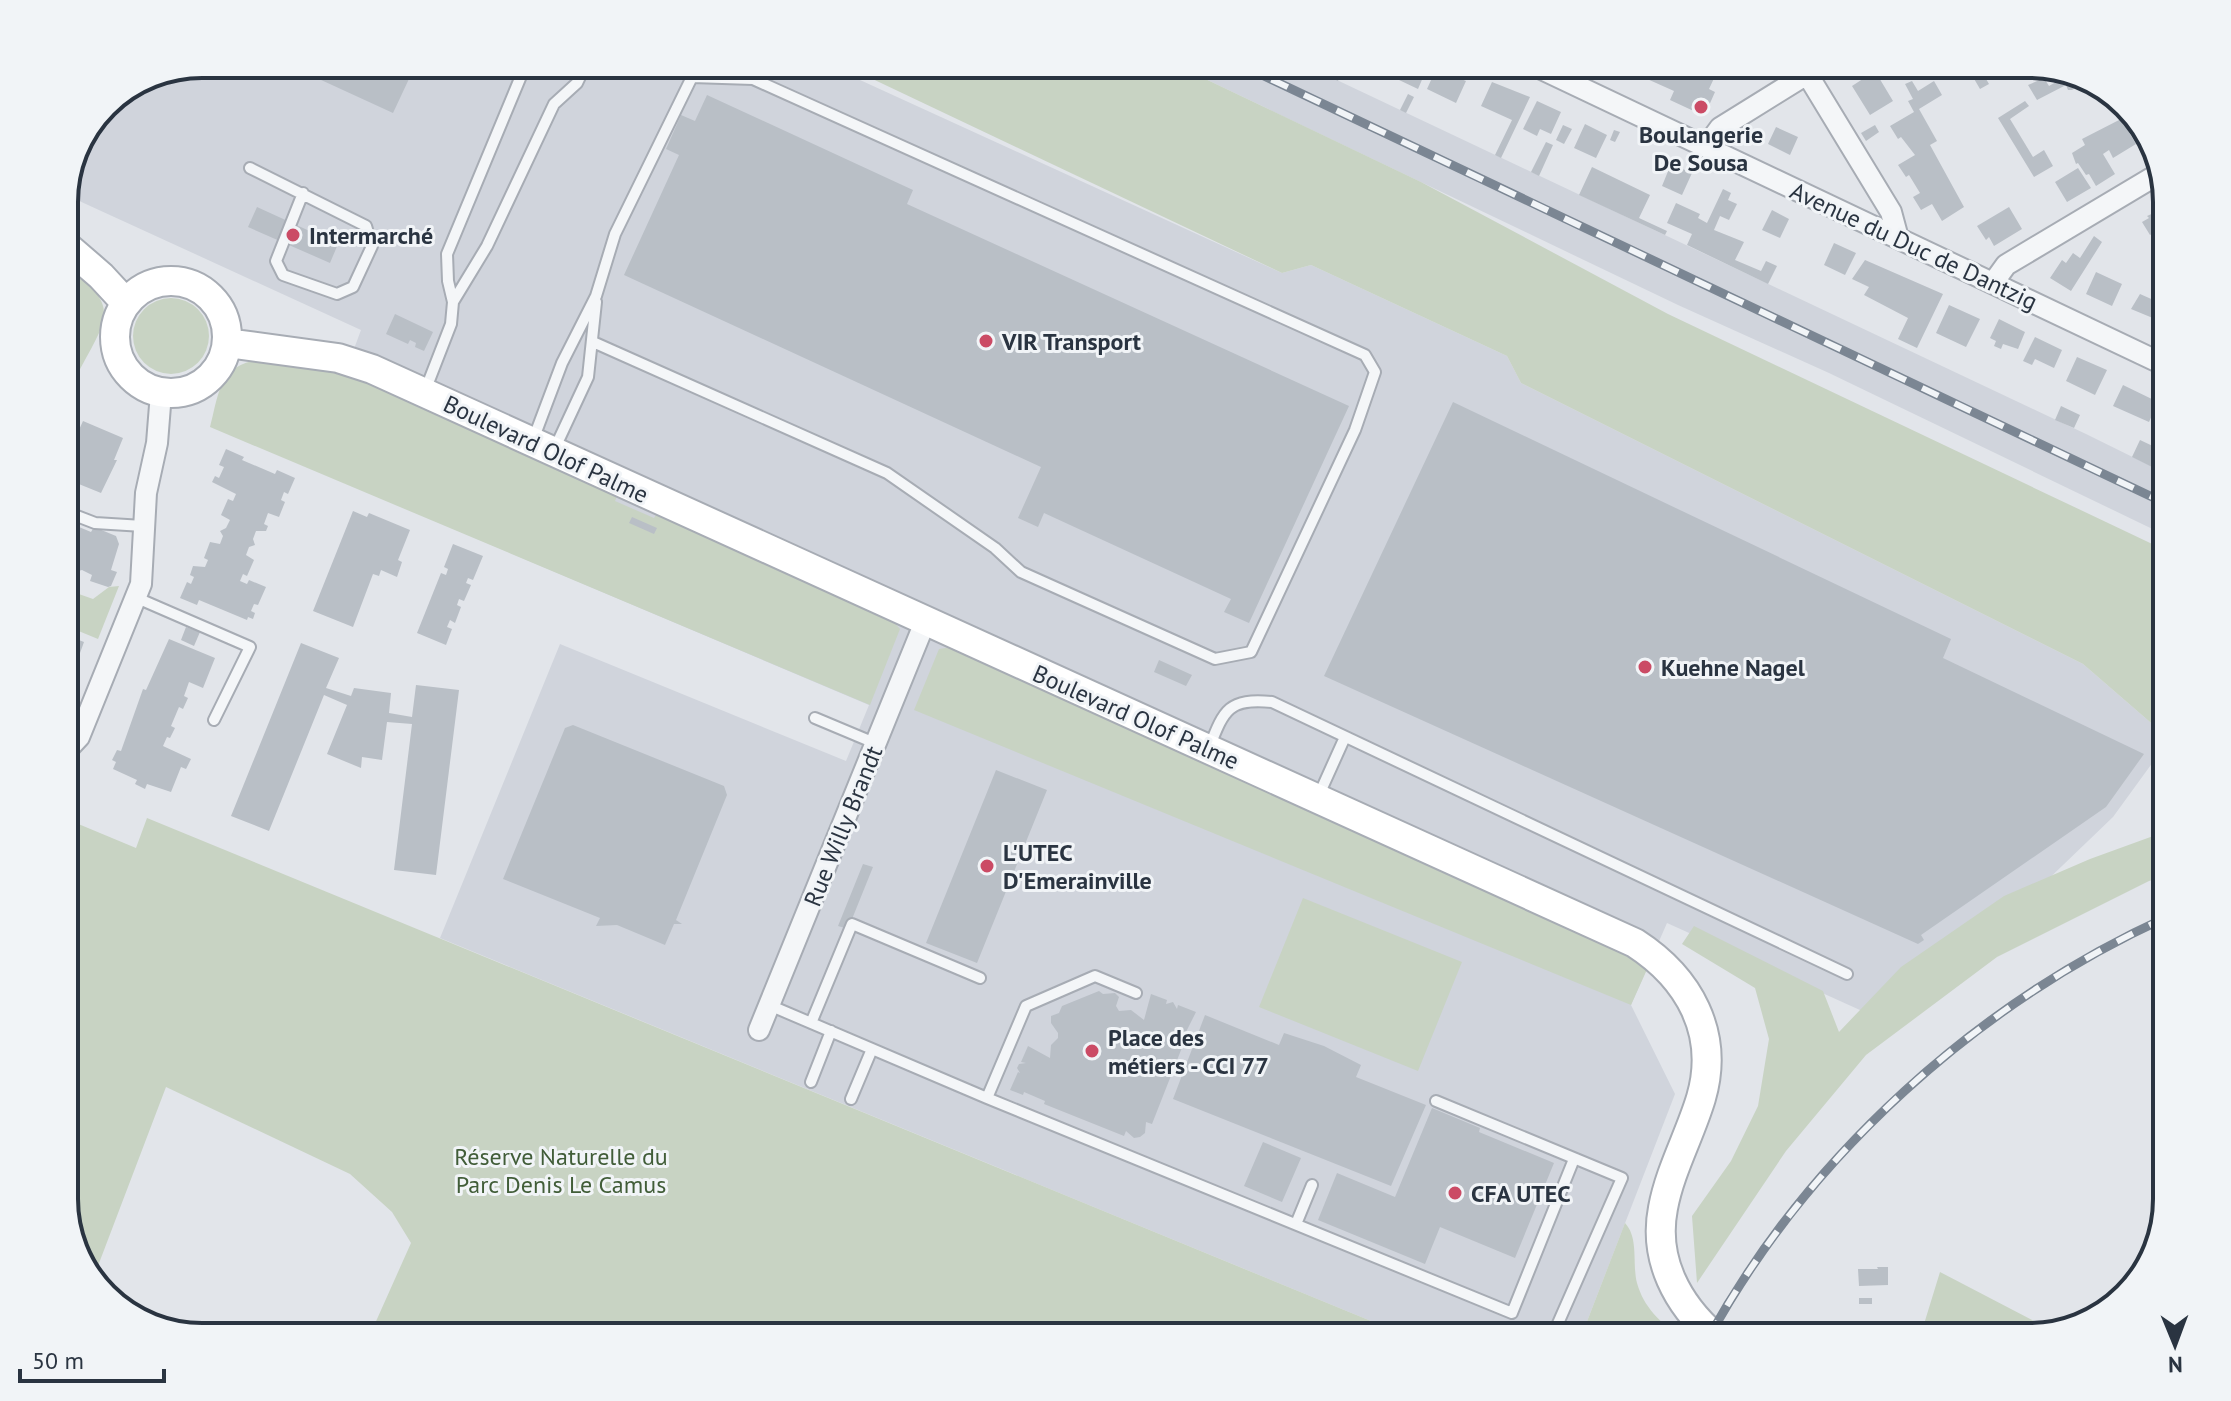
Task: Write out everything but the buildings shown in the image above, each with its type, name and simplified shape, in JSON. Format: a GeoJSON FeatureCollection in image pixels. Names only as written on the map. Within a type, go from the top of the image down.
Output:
{"type":"FeatureCollection","features":[{"type":"Feature","properties":{"kind":"street","name":"Avenue du Duc de Dantzig"},"geometry":{"type":"LineString","coordinates":[[1561,78],[2153,359]]}},
{"type":"Feature","properties":{"kind":"street"},"geometry":{"type":"LineString","coordinates":[[1706,147],[1720,128],[1794,78]]}},
{"type":"Feature","properties":{"kind":"street"},"geometry":{"type":"LineString","coordinates":[[1816,78],[1891,212],[1898,238]]}},
{"type":"Feature","properties":{"kind":"street"},"geometry":{"type":"LineString","coordinates":[[1993,283],[2006,265],[2150,179]]}},
{"type":"Feature","properties":{"kind":"street"},"geometry":{"type":"LineString","coordinates":[[78,256],[126,303]]}},
{"type":"Feature","properties":{"kind":"street"},"geometry":{"type":"LineString","coordinates":[[162,281],[176,281],[196,287],[215,301],[222,314],[227,343],[222,361],[212,376],[197,388],[180,393],[161,393],[142,387],[128,374],[118,358],[114,339],[117,319],[136,292],[162,281]]}},
{"type":"Feature","properties":{"kind":"street","name":"Boulevard Olof Palme"},"geometry":{"type":"LineString","coordinates":[[227,343],[338,358],[372,369],[1635,943],[1655,956],[1674,974],[1697,1012],[1708,1055],[1702,1096],[1663,1209],[1663,1252],[1667,1269],[1679,1296],[1700,1323]]}},
{"type":"Feature","properties":{"kind":"street"},"geometry":{"type":"LineString","coordinates":[[78,738],[141,584],[146,493],[157,443],[161,393]]}},
{"type":"Feature","properties":{"kind":"street","name":"Rue Willy Brandt"},"geometry":{"type":"LineString","coordinates":[[759,1030],[925,622]]}},
{"type":"Feature","properties":{"kind":"lane"},"geometry":{"type":"LineString","coordinates":[[425,393],[451,324],[453,302],[447,254],[520,78]]}},
{"type":"Feature","properties":{"kind":"lane"},"geometry":{"type":"LineString","coordinates":[[453,302],[487,246],[554,104],[579,78]]}},
{"type":"Feature","properties":{"kind":"lane"},"geometry":{"type":"LineString","coordinates":[[542,448],[562,363],[596,296],[615,234],[692,78]]}},
{"type":"Feature","properties":{"kind":"lane"},"geometry":{"type":"LineString","coordinates":[[593,342],[887,473],[995,548],[1021,572],[1215,659],[1251,652],[1355,430],[1375,372],[1365,355],[753,79],[722,78]]}},
{"type":"Feature","properties":{"kind":"lane"},"geometry":{"type":"LineString","coordinates":[[250,168],[303,193],[366,226],[372,246],[353,287],[337,294],[283,275],[276,261],[303,193]]}},
{"type":"Feature","properties":{"kind":"lane"},"geometry":{"type":"LineString","coordinates":[[542,448],[588,377],[596,296]]}},
{"type":"Feature","properties":{"kind":"lane"},"geometry":{"type":"LineString","coordinates":[[78,516],[95,523],[143,526]]}},
{"type":"Feature","properties":{"kind":"lane"},"geometry":{"type":"LineString","coordinates":[[137,598],[250,647],[214,720]]}},
{"type":"Feature","properties":{"kind":"lane"},"geometry":{"type":"LineString","coordinates":[[1208,750],[1222,715],[1231,706],[1249,700],[1272,702],[1847,974]]}},
{"type":"Feature","properties":{"kind":"lane"},"geometry":{"type":"LineString","coordinates":[[815,718],[877,744]]}},
{"type":"Feature","properties":{"kind":"lane"},"geometry":{"type":"LineString","coordinates":[[1318,799],[1345,737]]}},
{"type":"Feature","properties":{"kind":"lane"},"geometry":{"type":"LineString","coordinates":[[811,1023],[852,924],[980,978]]}},
{"type":"Feature","properties":{"kind":"lane"},"geometry":{"type":"LineString","coordinates":[[987,1098],[1026,1006],[1095,976],[1136,993]]}},
{"type":"Feature","properties":{"kind":"lane"},"geometry":{"type":"LineString","coordinates":[[769,1005],[987,1098],[1512,1313],[1574,1159]]}},
{"type":"Feature","properties":{"kind":"lane"},"geometry":{"type":"LineString","coordinates":[[811,1082],[831,1031]]}},
{"type":"Feature","properties":{"kind":"lane"},"geometry":{"type":"LineString","coordinates":[[851,1099],[872,1049]]}},
{"type":"Feature","properties":{"kind":"lane"},"geometry":{"type":"LineString","coordinates":[[1436,1101],[1622,1178],[1558,1323]]}},
{"type":"Feature","properties":{"kind":"lane"},"geometry":{"type":"LineString","coordinates":[[1551,1149],[1556,1137]]}},
{"type":"Feature","properties":{"kind":"lane"},"geometry":{"type":"LineString","coordinates":[[1296,1224],[1312,1185]]}},
{"type":"Feature","properties":{"kind":"shaded area"},"geometry":{"type":"Polygon","coordinates":[[[202,78],[856,78],[1282,273],[1311,265],[1507,356],[1521,383],[2083,664],[2153,725],[2153,762],[2113,817],[2037,890],[1871,1015],[1667,923],[1631,1005],[1675,1094],[1586,1323],[1376,1323],[440,938],[560,644],[846,761],[869,705],[310,468],[361,330],[78,200],[82,170],[91,147],[104,127],[120,109],[155,87],[178,80],[202,78]]]}},
{"type":"Feature","properties":{"kind":"shaded area"},"geometry":{"type":"Polygon","coordinates":[[[1203,78],[1333,78],[2086,434],[2153,467],[2153,529],[1829,373],[1678,305],[1203,78]]]}},
{"type":"Feature","properties":{"kind":"green space"},"geometry":{"type":"Polygon","coordinates":[[[871,78],[1203,78],[1421,182],[1668,314],[2153,544],[2153,725],[2083,664],[1521,383],[1507,356],[1311,265],[1282,273],[871,78]]]}},
{"type":"Feature","properties":{"kind":"green space"},"geometry":{"type":"Polygon","coordinates":[[[78,273],[101,301],[104,311],[98,335],[78,373],[78,273]]]}},
{"type":"Feature","properties":{"kind":"green space"},"geometry":{"type":"Polygon","coordinates":[[[164,298],[178,298],[192,304],[203,315],[209,336],[206,351],[198,363],[178,374],[164,374],[150,368],[139,357],[133,343],[133,329],[139,315],[150,304],[164,298]]]}},
{"type":"Feature","properties":{"kind":"green space"},"geometry":{"type":"Polygon","coordinates":[[[252,361],[310,366],[359,377],[618,494],[615,501],[654,518],[658,512],[892,620],[900,629],[870,705],[210,427],[226,378],[241,365],[252,361]]]}},
{"type":"Feature","properties":{"kind":"green space"},"geometry":{"type":"Polygon","coordinates":[[[119,586],[98,639],[78,631],[78,594],[93,599],[109,587],[119,586]]]}},
{"type":"Feature","properties":{"kind":"green space"},"geometry":{"type":"Polygon","coordinates":[[[952,647],[1649,965],[1631,1005],[914,710],[939,649],[952,647]]]}},
{"type":"Feature","properties":{"kind":"green space","name":"Réserve Naturelle du Parc Denis Le Camus"},"geometry":{"type":"Polygon","coordinates":[[[147,818],[1376,1323],[375,1323],[411,1243],[392,1212],[350,1174],[166,1087],[98,1266],[85,1239],[78,1207],[78,824],[136,848],[147,818]]]}},
{"type":"Feature","properties":{"kind":"green space"},"geometry":{"type":"Polygon","coordinates":[[[2153,836],[2153,880],[1997,957],[1866,1055],[1786,1151],[1697,1283],[1692,1216],[1731,1161],[1758,1106],[1769,1039],[1755,988],[1682,944],[1694,926],[1823,991],[1839,1032],[1901,967],[2004,896],[2153,836]]]}},
{"type":"Feature","properties":{"kind":"green space"},"geometry":{"type":"Polygon","coordinates":[[[1303,898],[1462,962],[1418,1071],[1259,1007],[1303,898]]]}},
{"type":"Feature","properties":{"kind":"green space"},"geometry":{"type":"Polygon","coordinates":[[[1625,1223],[1632,1236],[1640,1292],[1663,1323],[1586,1323],[1625,1223]]]}},
{"type":"Feature","properties":{"kind":"green space"},"geometry":{"type":"Polygon","coordinates":[[[1940,1272],[2037,1322],[2028,1323],[1924,1323],[1940,1272]]]}},
{"type":"Feature","properties":{"kind":"railway"},"geometry":{"type":"LineString","coordinates":[[1269,78],[2153,497]]}},
{"type":"Feature","properties":{"kind":"railway"},"geometry":{"type":"LineString","coordinates":[[1718,1323],[1750,1270],[1796,1207],[1848,1147],[1905,1091],[1965,1040],[2030,993],[2097,952],[2153,924]]}},
{"type":"Feature","properties":{"kind":"place","name":"Boulangerie De Sousa"},"geometry":{"type":"Point","coordinates":[1701,107]}},
{"type":"Feature","properties":{"kind":"place","name":"Intermarché"},"geometry":{"type":"Point","coordinates":[293,235]}},
{"type":"Feature","properties":{"kind":"place","name":"VIR Transport"},"geometry":{"type":"Point","coordinates":[986,341]}},
{"type":"Feature","properties":{"kind":"place","name":"Kuehne Nagel"},"geometry":{"type":"Point","coordinates":[1645,667]}},
{"type":"Feature","properties":{"kind":"place","name":"L'UTEC D'Emerainville"},"geometry":{"type":"Point","coordinates":[987,866]}},
{"type":"Feature","properties":{"kind":"place","name":"Place des métiers - CCI 77"},"geometry":{"type":"Point","coordinates":[1092,1051]}},
{"type":"Feature","properties":{"kind":"place","name":"CFA UTEC"},"geometry":{"type":"Point","coordinates":[1455,1193]}}]}
